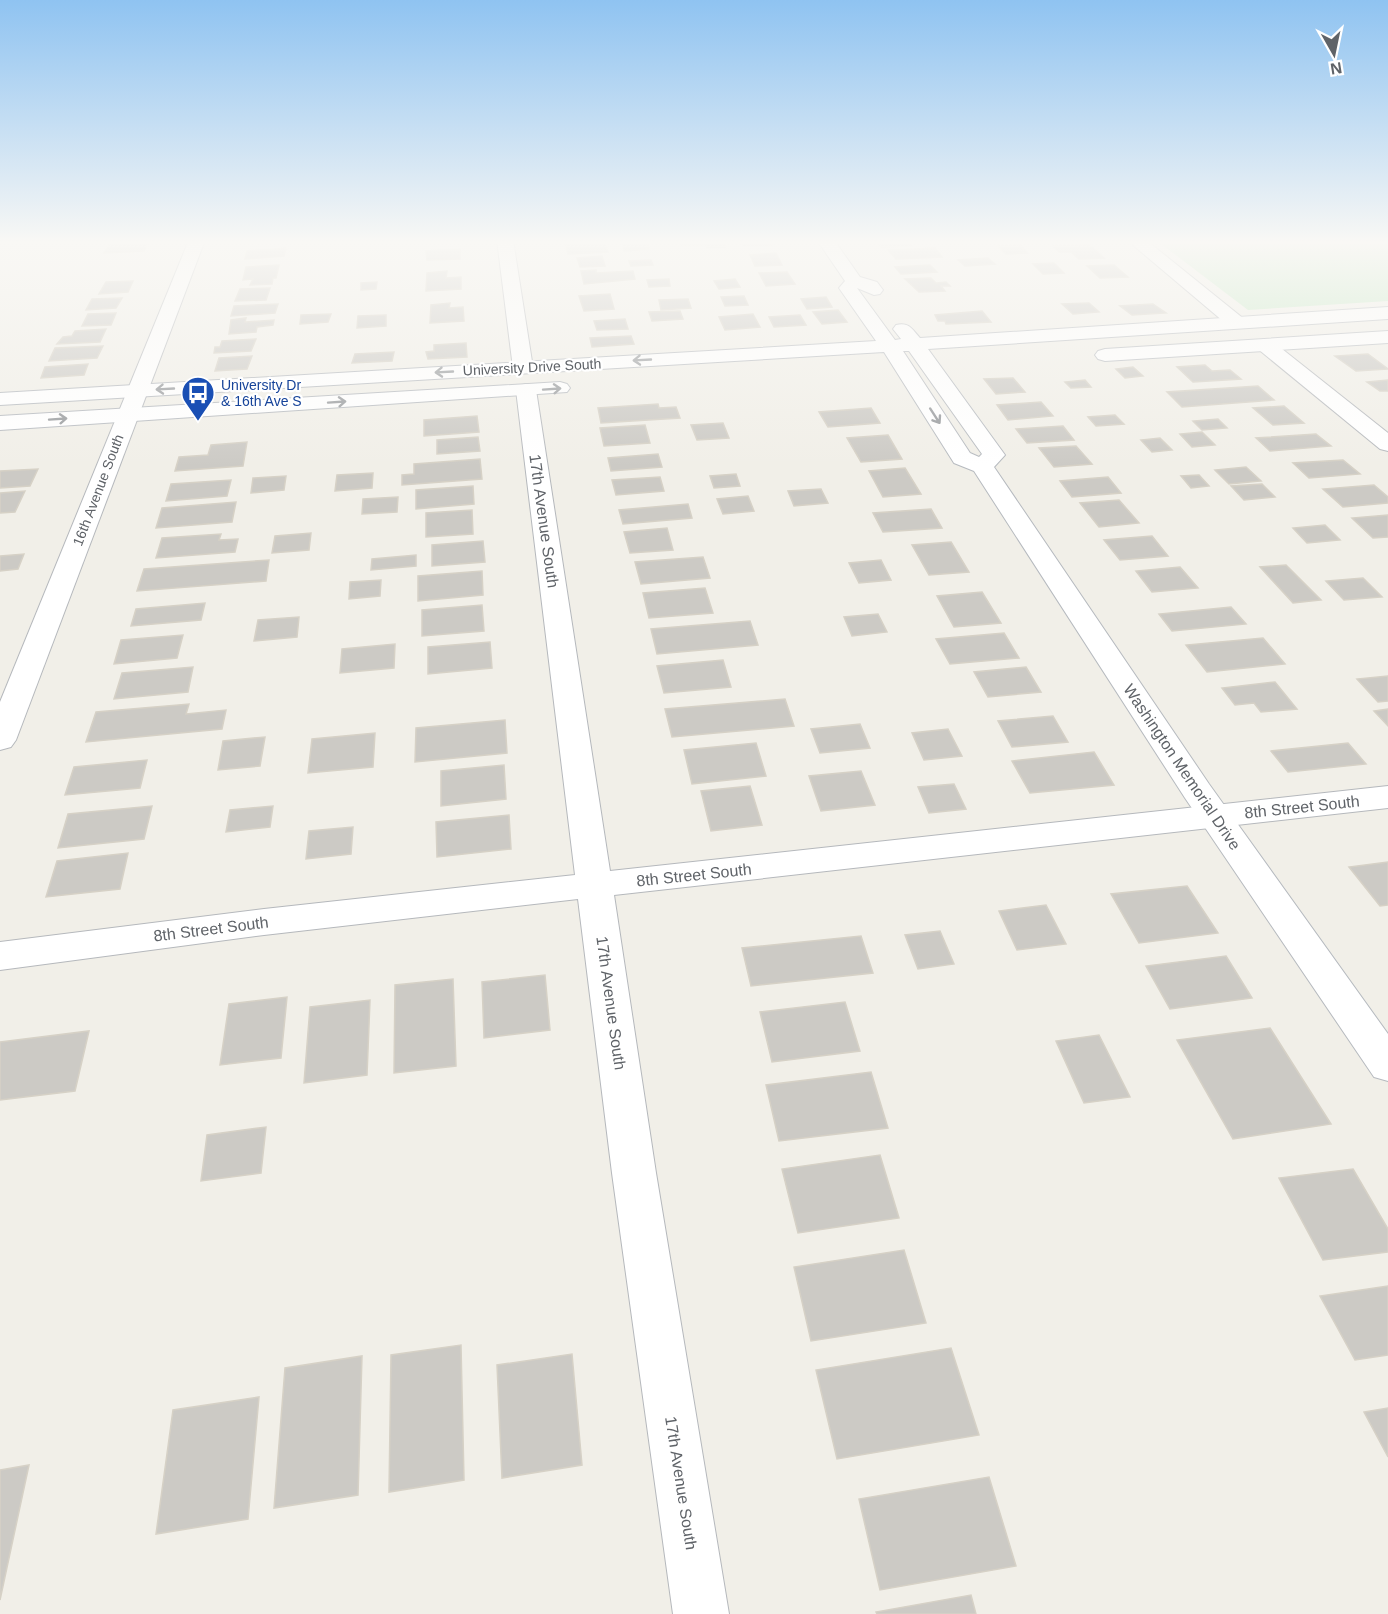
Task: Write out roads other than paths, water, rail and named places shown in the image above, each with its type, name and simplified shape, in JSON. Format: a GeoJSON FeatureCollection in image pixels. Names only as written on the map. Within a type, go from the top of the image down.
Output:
{"type":"FeatureCollection","features":[{"type":"Feature","properties":{"kind":"street","name":"16th Avenue South"},"geometry":{"type":"LineString","coordinates":[[0,740],[168,315]]}},
{"type":"Feature","properties":{"kind":"street","name":"17th Avenue South"},"geometry":{"type":"LineString","coordinates":[[515,315],[634,1173],[701,1614]]}},
{"type":"Feature","properties":{"kind":"street","name":"Washington Memorial Drive"},"geometry":{"type":"LineString","coordinates":[[868,315],[962,458],[982,466],[1214,816],[1388,1065]]}},
{"type":"Feature","properties":{"kind":"street","name":"Washington Memorial Drive"},"geometry":{"type":"LineString","coordinates":[[893,315],[994,455],[982,466]]}},
{"type":"Feature","properties":{"kind":"street"},"geometry":{"type":"LineString","coordinates":[[1229,315],[1237,322]]}},
{"type":"Feature","properties":{"kind":"street","name":"University Drive South"},"geometry":{"type":"LineString","coordinates":[[0,423],[128,415],[889,345],[1349,315]]}},
{"type":"Feature","properties":{"kind":"street"},"geometry":{"type":"LineString","coordinates":[[1080,356],[1388,337]]}},
{"type":"Feature","properties":{"kind":"street"},"geometry":{"type":"LineString","coordinates":[[1265,345],[1388,444]]}},
{"type":"Feature","properties":{"kind":"street"},"geometry":{"type":"LineString","coordinates":[[877,369],[951,364]]}},
{"type":"Feature","properties":{"kind":"street","name":"University Drive South"},"geometry":{"type":"LineString","coordinates":[[0,399],[138,391],[524,379],[583,387]]}},
{"type":"Feature","properties":{"kind":"street","name":"8th Street South"},"geometry":{"type":"LineString","coordinates":[[0,956],[188,931],[1388,797]]}},
{"type":"Feature","properties":{"kind":"place","name":"University Dr & 16th Ave S"},"geometry":{"type":"Point","coordinates":[198,422]}}]}
